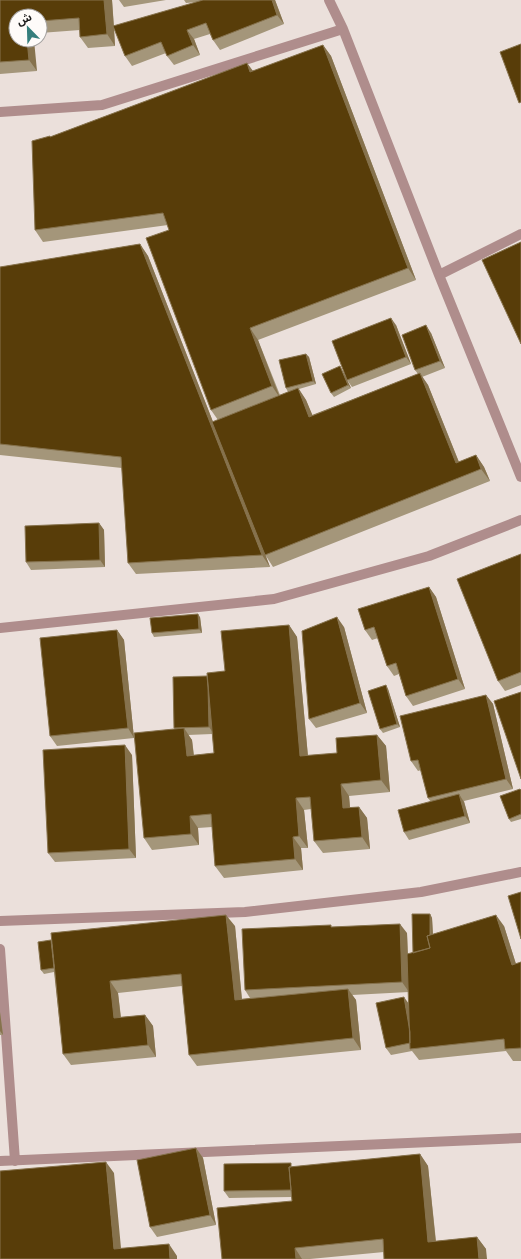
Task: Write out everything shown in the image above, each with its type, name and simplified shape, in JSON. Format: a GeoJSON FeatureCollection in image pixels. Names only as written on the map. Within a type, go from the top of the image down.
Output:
{"type":"FeatureCollection","features":[{"type":"Feature","properties":{"kind":"lane"},"geometry":{"type":"LineString","coordinates":[[329,0],[343,29],[439,275],[521,477]]}},
{"type":"Feature","properties":{"kind":"lane"},"geometry":{"type":"LineString","coordinates":[[0,112],[102,105],[343,29]]}},
{"type":"Feature","properties":{"kind":"lane"},"geometry":{"type":"LineString","coordinates":[[439,275],[521,234]]}},
{"type":"Feature","properties":{"kind":"lane"},"geometry":{"type":"LineString","coordinates":[[0,628],[274,599],[429,556],[521,520]]}},
{"type":"Feature","properties":{"kind":"lane"},"geometry":{"type":"LineString","coordinates":[[0,921],[245,912],[421,892],[521,872]]}},
{"type":"Feature","properties":{"kind":"lane"},"geometry":{"type":"LineString","coordinates":[[0,949],[15,1161]]}},
{"type":"Feature","properties":{"kind":"lane"},"geometry":{"type":"LineString","coordinates":[[0,1161],[521,1138]]}},
{"type":"Feature","properties":{"kind":"shaded area"},"geometry":{"type":"Polygon","coordinates":[[[0,0],[521,0],[521,1259],[0,1259],[0,0]]]}},
{"type":"Feature","properties":{"kind":"building"},"geometry":{"type":"Polygon","coordinates":[[[0,0],[104,0],[107,34],[80,37],[79,18],[48,20],[48,8],[8,8],[8,48],[28,48],[29,60],[0,62],[0,0]]]}},
{"type":"Feature","properties":{"kind":"building"},"geometry":{"type":"Polygon","coordinates":[[[203,0],[272,0],[277,15],[213,40],[206,23],[187,30],[193,45],[167,56],[161,42],[125,56],[113,26],[203,0]]]}},
{"type":"Feature","properties":{"kind":"building"},"geometry":{"type":"Polygon","coordinates":[[[521,44],[521,102],[519,103],[500,52],[521,44]]]}},
{"type":"Feature","properties":{"kind":"building"},"geometry":{"type":"Polygon","coordinates":[[[323,45],[408,268],[250,328],[272,386],[211,410],[146,238],[169,230],[163,213],[35,230],[32,141],[50,137],[247,63],[250,72],[323,45]]]}},
{"type":"Feature","properties":{"kind":"building"},"geometry":{"type":"Polygon","coordinates":[[[521,242],[521,344],[482,260],[521,242]]]}},
{"type":"Feature","properties":{"kind":"building"},"geometry":{"type":"Polygon","coordinates":[[[140,244],[262,555],[128,563],[121,457],[0,444],[0,267],[140,244]]]}},
{"type":"Feature","properties":{"kind":"building"},"geometry":{"type":"Polygon","coordinates":[[[391,318],[406,357],[347,380],[332,341],[391,318]]]}},
{"type":"Feature","properties":{"kind":"building"},"geometry":{"type":"Polygon","coordinates":[[[426,325],[440,361],[415,370],[402,335],[426,325]]]}},
{"type":"Feature","properties":{"kind":"building"},"geometry":{"type":"Polygon","coordinates":[[[306,354],[313,381],[286,388],[279,360],[306,354]]]}},
{"type":"Feature","properties":{"kind":"building"},"geometry":{"type":"Polygon","coordinates":[[[340,366],[348,385],[331,393],[322,374],[340,366]]]}},
{"type":"Feature","properties":{"kind":"building"},"geometry":{"type":"Polygon","coordinates":[[[420,373],[456,463],[476,455],[481,469],[265,555],[212,422],[298,388],[309,417],[420,373]]]}},
{"type":"Feature","properties":{"kind":"building"},"geometry":{"type":"Polygon","coordinates":[[[99,523],[100,560],[26,562],[25,526],[99,523]]]}},
{"type":"Feature","properties":{"kind":"building"},"geometry":{"type":"Polygon","coordinates":[[[521,554],[521,672],[498,681],[457,579],[521,554]]]}},
{"type":"Feature","properties":{"kind":"building"},"geometry":{"type":"Polygon","coordinates":[[[429,587],[458,679],[406,696],[396,663],[387,666],[374,627],[365,630],[358,609],[429,587]]]}},
{"type":"Feature","properties":{"kind":"building"},"geometry":{"type":"Polygon","coordinates":[[[198,614],[199,629],[152,633],[150,618],[198,614]]]}},
{"type":"Feature","properties":{"kind":"building"},"geometry":{"type":"Polygon","coordinates":[[[337,617],[360,703],[309,719],[302,631],[337,617]]]}},
{"type":"Feature","properties":{"kind":"building"},"geometry":{"type":"Polygon","coordinates":[[[289,625],[300,756],[337,753],[336,738],[377,735],[381,780],[341,784],[343,808],[359,807],[362,837],[314,841],[310,797],[296,798],[299,836],[293,837],[295,859],[215,866],[211,814],[190,816],[191,834],[144,838],[134,733],[184,728],[187,756],[214,753],[207,673],[225,671],[221,631],[289,625]]]}},
{"type":"Feature","properties":{"kind":"building"},"geometry":{"type":"Polygon","coordinates":[[[117,630],[128,728],[50,736],[40,638],[117,630]]]}},
{"type":"Feature","properties":{"kind":"building"},"geometry":{"type":"Polygon","coordinates":[[[207,676],[209,727],[174,728],[173,677],[207,676]]]}},
{"type":"Feature","properties":{"kind":"building"},"geometry":{"type":"Polygon","coordinates":[[[386,685],[397,724],[380,729],[368,691],[386,685]]]}},
{"type":"Feature","properties":{"kind":"building"},"geometry":{"type":"Polygon","coordinates":[[[521,692],[521,779],[494,701],[521,692]]]}},
{"type":"Feature","properties":{"kind":"building"},"geometry":{"type":"Polygon","coordinates":[[[486,695],[506,779],[428,798],[418,760],[411,761],[400,716],[486,695]]]}},
{"type":"Feature","properties":{"kind":"building"},"geometry":{"type":"Polygon","coordinates":[[[125,745],[129,849],[48,853],[43,750],[125,745]]]}},
{"type":"Feature","properties":{"kind":"building"},"geometry":{"type":"Polygon","coordinates":[[[520,789],[521,814],[509,819],[500,796],[520,789]]]}},
{"type":"Feature","properties":{"kind":"building"},"geometry":{"type":"Polygon","coordinates":[[[459,794],[465,816],[404,832],[398,810],[459,794]]]}},
{"type":"Feature","properties":{"kind":"building"},"geometry":{"type":"Polygon","coordinates":[[[521,892],[521,939],[508,896],[521,892]]]}},
{"type":"Feature","properties":{"kind":"building"},"geometry":{"type":"Polygon","coordinates":[[[412,914],[430,914],[430,935],[427,936],[430,948],[413,953],[412,914]]]}},
{"type":"Feature","properties":{"kind":"building"},"geometry":{"type":"Polygon","coordinates":[[[226,915],[235,1000],[348,989],[353,1038],[189,1055],[181,974],[110,981],[114,1018],[145,1015],[148,1045],[63,1054],[51,933],[226,915]]]}},
{"type":"Feature","properties":{"kind":"building"},"geometry":{"type":"Polygon","coordinates":[[[496,915],[512,965],[521,962],[521,1048],[505,1049],[504,1039],[410,1049],[407,954],[430,948],[427,936],[496,915]]]}},
{"type":"Feature","properties":{"kind":"building"},"geometry":{"type":"Polygon","coordinates":[[[400,924],[402,982],[245,990],[242,929],[400,924]]]}},
{"type":"Feature","properties":{"kind":"building"},"geometry":{"type":"Polygon","coordinates":[[[51,940],[54,968],[41,970],[38,942],[51,940]]]}},
{"type":"Feature","properties":{"kind":"building"},"geometry":{"type":"Polygon","coordinates":[[[404,997],[410,1032],[410,1043],[386,1048],[376,1003],[404,997]]]}},
{"type":"Feature","properties":{"kind":"building"},"geometry":{"type":"Polygon","coordinates":[[[196,1148],[210,1215],[150,1227],[137,1160],[196,1148]]]}},
{"type":"Feature","properties":{"kind":"building"},"geometry":{"type":"Polygon","coordinates":[[[420,1154],[428,1242],[477,1237],[479,1259],[384,1259],[383,1239],[295,1248],[296,1259],[222,1259],[217,1208],[292,1201],[289,1167],[420,1154]]]}},
{"type":"Feature","properties":{"kind":"building"},"geometry":{"type":"Polygon","coordinates":[[[106,1162],[114,1249],[169,1244],[170,1259],[0,1259],[0,1171],[106,1162]]]}},
{"type":"Feature","properties":{"kind":"building"},"geometry":{"type":"Polygon","coordinates":[[[291,1163],[291,1167],[289,1167],[291,1190],[224,1191],[224,1164],[291,1163]]]}}]}
